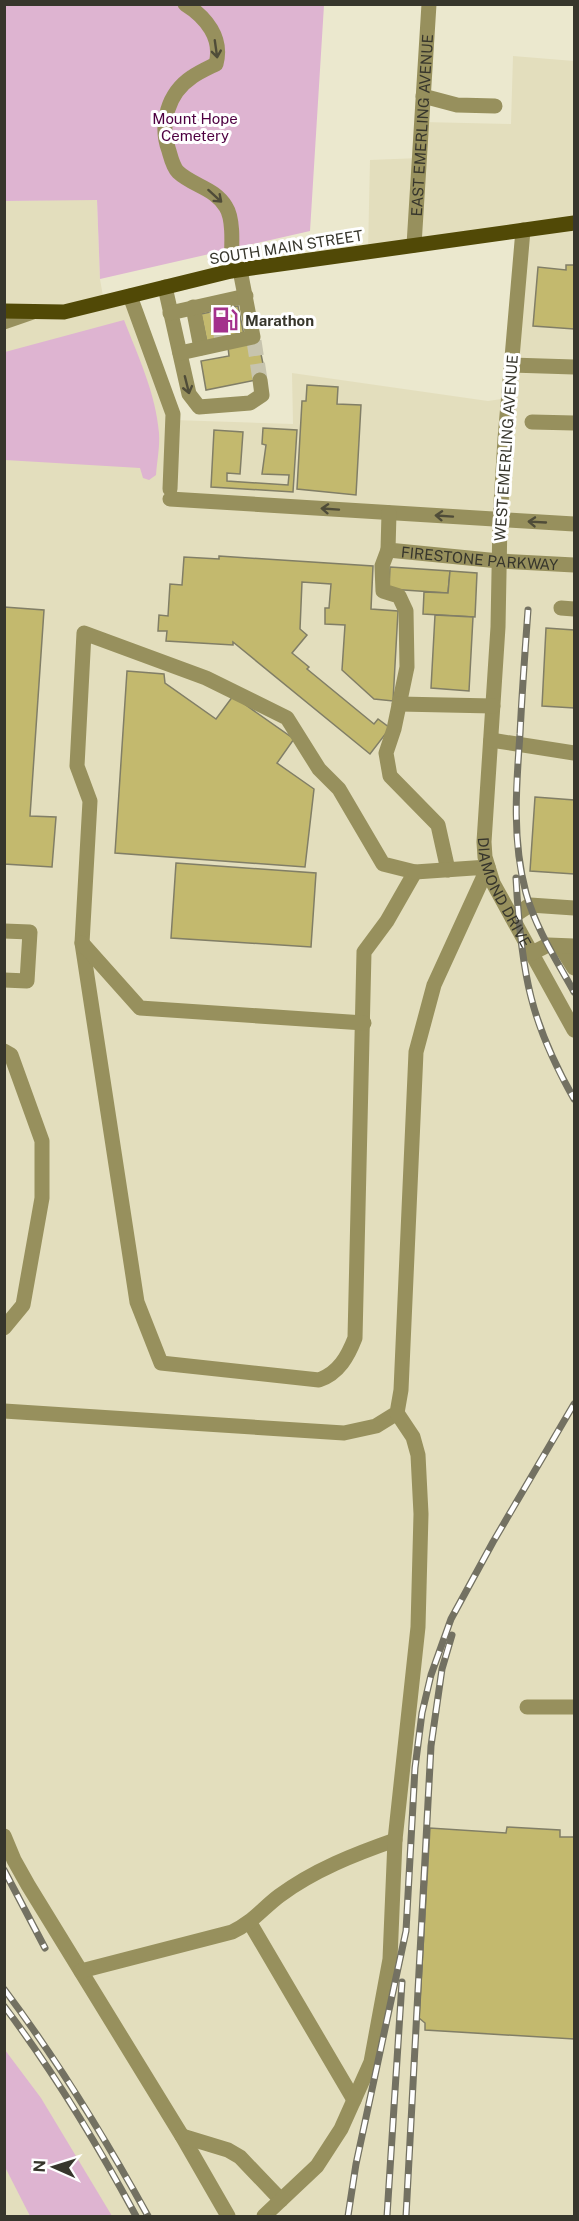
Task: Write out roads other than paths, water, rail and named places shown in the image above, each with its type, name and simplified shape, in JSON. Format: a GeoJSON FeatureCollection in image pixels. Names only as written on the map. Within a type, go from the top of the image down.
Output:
{"type":"FeatureCollection","features":[{"type":"Feature","properties":{"kind":"main road","name":"SOUTH MAIN STREET"},"geometry":{"type":"LineString","coordinates":[[4,311],[64,312],[236,271],[574,223]]}},
{"type":"Feature","properties":{"kind":"street"},"geometry":{"type":"LineString","coordinates":[[180,353],[223,341],[253,339],[246,296],[236,271],[227,208],[211,190],[192,182],[176,170],[167,146],[164,125],[168,105],[191,77],[216,64],[219,54],[210,24],[185,4]]}},
{"type":"Feature","properties":{"kind":"street","name":"EAST EMERLING AVENUE"},"geometry":{"type":"LineString","coordinates":[[414,245],[429,4]]}},
{"type":"Feature","properties":{"kind":"street"},"geometry":{"type":"LineString","coordinates":[[423,96],[457,105],[495,106]]}},
{"type":"Feature","properties":{"kind":"street","name":"WEST EMERLING AVENUE"},"geometry":{"type":"LineString","coordinates":[[491,740],[500,520],[523,230]]}},
{"type":"Feature","properties":{"kind":"street"},"geometry":{"type":"LineString","coordinates":[[165,287],[189,394],[199,407],[250,403],[262,395],[260,380]]}},
{"type":"Feature","properties":{"kind":"street"},"geometry":{"type":"LineString","coordinates":[[130,296],[173,414],[170,494],[389,513],[574,524]]}},
{"type":"Feature","properties":{"kind":"street"},"geometry":{"type":"LineString","coordinates":[[170,313],[193,307],[216,307],[246,296]]}},
{"type":"Feature","properties":{"kind":"street"},"geometry":{"type":"LineString","coordinates":[[193,307],[201,348]]}},
{"type":"Feature","properties":{"kind":"street"},"geometry":{"type":"LineString","coordinates":[[4,322],[34,312]]}},
{"type":"Feature","properties":{"kind":"street"},"geometry":{"type":"LineString","coordinates":[[511,365],[574,367]]}},
{"type":"Feature","properties":{"kind":"street"},"geometry":{"type":"LineString","coordinates":[[532,422],[574,423]]}},
{"type":"Feature","properties":{"kind":"street","name":"FIRESTONE PARKWAY"},"geometry":{"type":"LineString","coordinates":[[389,513],[388,550],[499,561],[574,565]]}},
{"type":"Feature","properties":{"kind":"street"},"geometry":{"type":"LineString","coordinates":[[388,550],[382,566],[383,591],[399,596],[406,611],[407,667],[386,753],[390,776],[438,825],[448,870]]}},
{"type":"Feature","properties":{"kind":"street"},"geometry":{"type":"LineString","coordinates":[[264,2217],[317,2166],[341,2129],[371,2062],[390,1959],[395,1840],[418,1627],[421,1514],[418,1455],[413,1437],[397,1413],[401,1390],[416,1052],[434,985],[488,867],[415,872],[383,864],[339,789],[319,770],[287,717],[206,678],[84,633],[76,766],[90,801],[82,943],[137,1302],[161,1363],[319,1380],[331,1376],[349,1355],[355,1338],[364,952],[387,921],[415,872]]}},
{"type":"Feature","properties":{"kind":"street"},"geometry":{"type":"LineString","coordinates":[[399,704],[493,706]]}},
{"type":"Feature","properties":{"kind":"street"},"geometry":{"type":"LineString","coordinates":[[491,740],[574,753]]}},
{"type":"Feature","properties":{"kind":"street","name":"DIAMOND DRIVE"},"geometry":{"type":"LineString","coordinates":[[491,740],[484,842],[488,867],[493,883],[574,1030]]}},
{"type":"Feature","properties":{"kind":"street"},"geometry":{"type":"LineString","coordinates":[[512,916],[530,905],[574,908]]}},
{"type":"Feature","properties":{"kind":"street"},"geometry":{"type":"LineString","coordinates":[[4,931],[30,932],[27,981],[4,980]]}},
{"type":"Feature","properties":{"kind":"street"},"geometry":{"type":"LineString","coordinates":[[82,943],[140,1008],[364,1023]]}},
{"type":"Feature","properties":{"kind":"street"},"geometry":{"type":"LineString","coordinates":[[532,953],[548,945],[567,946],[574,968]]}},
{"type":"Feature","properties":{"kind":"street"},"geometry":{"type":"LineString","coordinates":[[4,1328],[23,1305],[42,1197],[42,1141],[8,1053]]}},
{"type":"Feature","properties":{"kind":"street"},"geometry":{"type":"LineString","coordinates":[[4,1411],[344,1433],[376,1426],[397,1413]]}},
{"type":"Feature","properties":{"kind":"street"},"geometry":{"type":"LineString","coordinates":[[527,1707],[574,1707]]}},
{"type":"Feature","properties":{"kind":"street"},"geometry":{"type":"LineString","coordinates":[[4,1836],[28,1884],[182,2136],[228,2217]]}},
{"type":"Feature","properties":{"kind":"street"},"geometry":{"type":"LineString","coordinates":[[81,1971],[232,1932],[250,1923],[278,1897],[305,1879],[354,1854],[395,1840]]}},
{"type":"Feature","properties":{"kind":"street"},"geometry":{"type":"LineString","coordinates":[[250,1923],[354,2100]]}},
{"type":"Feature","properties":{"kind":"street"},"geometry":{"type":"LineString","coordinates":[[182,2136],[228,2150],[240,2157],[281,2200]]}},
{"type":"Feature","properties":{"kind":"tunnel"},"geometry":{"type":"LineString","coordinates":[[217,311],[222,340]]}},
{"type":"Feature","properties":{"kind":"tunnel"},"geometry":{"type":"LineString","coordinates":[[254,341],[260,380]]}},
{"type":"Feature","properties":{"kind":"railway"},"geometry":{"type":"LineString","coordinates":[[528,610],[516,794],[519,854],[526,893],[535,919],[574,992]]}},
{"type":"Feature","properties":{"kind":"railway"},"geometry":{"type":"LineString","coordinates":[[516,878],[521,938],[531,997],[549,1050],[574,1099]]}},
{"type":"Feature","properties":{"kind":"railway"},"geometry":{"type":"LineString","coordinates":[[348,2216],[356,2164],[406,1931],[415,1768],[422,1713],[431,1675],[451,1619],[574,1404]]}},
{"type":"Feature","properties":{"kind":"railway"},"geometry":{"type":"LineString","coordinates":[[406,2216],[431,1746],[442,1669],[452,1635]]}},
{"type":"Feature","properties":{"kind":"railway"},"geometry":{"type":"LineString","coordinates":[[4,1870],[45,1948]]}},
{"type":"Feature","properties":{"kind":"railway"},"geometry":{"type":"LineString","coordinates":[[387,2216],[402,1982]]}},
{"type":"Feature","properties":{"kind":"railway"},"geometry":{"type":"LineString","coordinates":[[4,1989],[80,2100],[148,2216]]}},
{"type":"Feature","properties":{"kind":"railway"},"geometry":{"type":"LineString","coordinates":[[4,2006],[74,2109],[136,2216]]}},
{"type":"Feature","properties":{"kind":"place","name":"Marathon"},"geometry":{"type":"Point","coordinates":[225,320]}},
{"type":"Feature","properties":{"kind":"park label","name":"Mount Hope Cemetery"},"geometry":{"type":"Point","coordinates":[195,126]}}]}
